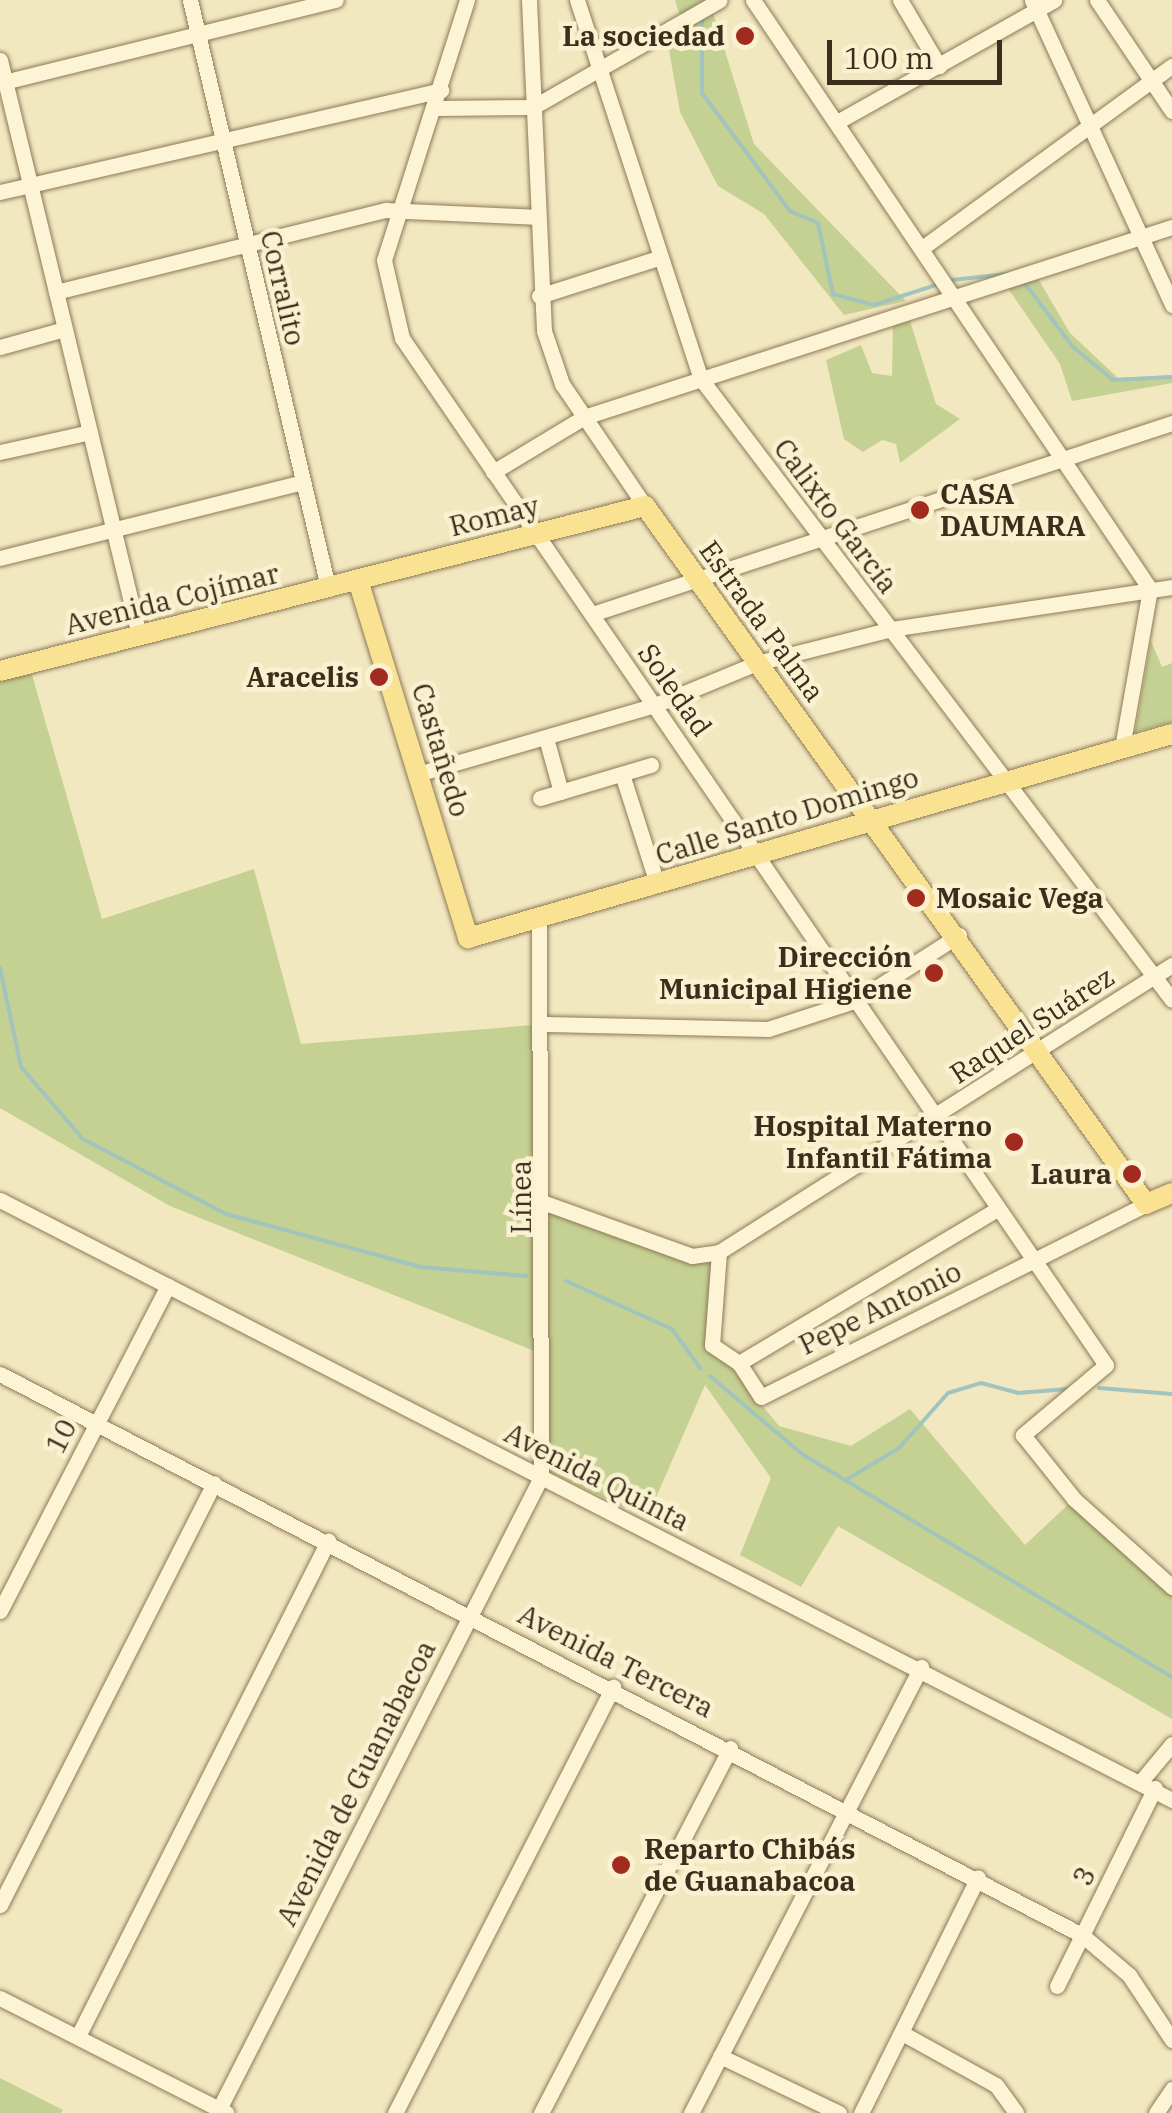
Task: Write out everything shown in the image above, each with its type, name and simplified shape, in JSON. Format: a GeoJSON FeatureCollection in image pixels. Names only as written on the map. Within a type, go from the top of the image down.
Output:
{"type":"FeatureCollection","features":[{"type":"Feature","properties":{"kind":"main road","name":"Romay"},"geometry":{"type":"LineString","coordinates":[[358,580],[645,506]]}},
{"type":"Feature","properties":{"kind":"main road","name":"Estrada Palma"},"geometry":{"type":"LineString","coordinates":[[645,506],[697,582],[959,934],[1146,1204]]}},
{"type":"Feature","properties":{"kind":"main road","name":"Avenida Cojímar"},"geometry":{"type":"LineString","coordinates":[[0,671],[358,580]]}},
{"type":"Feature","properties":{"kind":"main road","name":"Castañedo"},"geometry":{"type":"LineString","coordinates":[[358,580],[421,773],[468,938]]}},
{"type":"Feature","properties":{"kind":"main road","name":"Calle Santo Domingo"},"geometry":{"type":"LineString","coordinates":[[468,938],[1172,734]]}},
{"type":"Feature","properties":{"kind":"main road","name":"Pepe Antonio"},"geometry":{"type":"LineString","coordinates":[[1146,1204],[1172,1193]]}},
{"type":"Feature","properties":{"kind":"street","name":"Corralito"},"geometry":{"type":"LineString","coordinates":[[190,0],[328,587]]}},
{"type":"Feature","properties":{"kind":"street"},"geometry":{"type":"LineString","coordinates":[[2,82],[336,0]]}},
{"type":"Feature","properties":{"kind":"street","name":"Soledad"},"geometry":{"type":"LineString","coordinates":[[466,0],[437,108],[400,209],[385,279],[402,338],[760,854],[1106,1365],[1023,1435],[1074,1499],[1172,1587]]}},
{"type":"Feature","properties":{"kind":"street","name":"Estrada Palma"},"geometry":{"type":"LineString","coordinates":[[529,0],[539,296],[551,359],[584,418],[645,506]]}},
{"type":"Feature","properties":{"kind":"street","name":"Calixto García"},"geometry":{"type":"LineString","coordinates":[[576,0],[701,380],[1008,779],[1172,1000]]}},
{"type":"Feature","properties":{"kind":"street"},"geometry":{"type":"LineString","coordinates":[[753,0],[1150,589],[1122,747]]}},
{"type":"Feature","properties":{"kind":"street"},"geometry":{"type":"LineString","coordinates":[[900,0],[939,66]]}},
{"type":"Feature","properties":{"kind":"street"},"geometry":{"type":"LineString","coordinates":[[838,122],[1035,6],[1054,0]]}},
{"type":"Feature","properties":{"kind":"street"},"geometry":{"type":"LineString","coordinates":[[1097,0],[1172,111]]}},
{"type":"Feature","properties":{"kind":"street"},"geometry":{"type":"LineString","coordinates":[[437,108],[533,107],[601,74],[716,2]]}},
{"type":"Feature","properties":{"kind":"street"},"geometry":{"type":"LineString","coordinates":[[1035,6],[1172,305]]}},
{"type":"Feature","properties":{"kind":"street"},"geometry":{"type":"LineString","coordinates":[[0,60],[2,82],[140,635]]}},
{"type":"Feature","properties":{"kind":"street"},"geometry":{"type":"LineString","coordinates":[[922,248],[1172,66]]}},
{"type":"Feature","properties":{"kind":"street"},"geometry":{"type":"LineString","coordinates":[[0,192],[441,90]]}},
{"type":"Feature","properties":{"kind":"street"},"geometry":{"type":"LineString","coordinates":[[56,292],[400,209],[538,217]]}},
{"type":"Feature","properties":{"kind":"street"},"geometry":{"type":"LineString","coordinates":[[493,472],[584,418],[1172,227]]}},
{"type":"Feature","properties":{"kind":"street"},"geometry":{"type":"LineString","coordinates":[[539,296],[661,257]]}},
{"type":"Feature","properties":{"kind":"street"},"geometry":{"type":"LineString","coordinates":[[0,346],[65,329]]}},
{"type":"Feature","properties":{"kind":"street"},"geometry":{"type":"LineString","coordinates":[[592,614],[1064,464],[1172,422]]}},
{"type":"Feature","properties":{"kind":"street"},"geometry":{"type":"LineString","coordinates":[[0,452],[90,432]]}},
{"type":"Feature","properties":{"kind":"street"},"geometry":{"type":"LineString","coordinates":[[0,558],[303,482]]}},
{"type":"Feature","properties":{"kind":"street"},"geometry":{"type":"LineString","coordinates":[[421,773],[655,705],[757,662],[892,630],[1172,587]]}},
{"type":"Feature","properties":{"kind":"street"},"geometry":{"type":"LineString","coordinates":[[546,738],[562,792]]}},
{"type":"Feature","properties":{"kind":"street"},"geometry":{"type":"LineString","coordinates":[[540,798],[651,765]]}},
{"type":"Feature","properties":{"kind":"street"},"geometry":{"type":"LineString","coordinates":[[622,774],[657,884]]}},
{"type":"Feature","properties":{"kind":"street","name":"Línea"},"geometry":{"type":"LineString","coordinates":[[539,918],[546,1024],[540,1477]]}},
{"type":"Feature","properties":{"kind":"street"},"geometry":{"type":"LineString","coordinates":[[546,1024],[732,1034],[856,1000],[959,934]]}},
{"type":"Feature","properties":{"kind":"street","name":"Raquel Suárez"},"geometry":{"type":"LineString","coordinates":[[719,1252],[1172,965]]}},
{"type":"Feature","properties":{"kind":"street","name":"Avenida Quinta"},"geometry":{"type":"LineString","coordinates":[[0,1200],[540,1477],[921,1666],[1172,1800]]}},
{"type":"Feature","properties":{"kind":"street"},"geometry":{"type":"LineString","coordinates":[[545,1203],[692,1256],[719,1252]]}},
{"type":"Feature","properties":{"kind":"street","name":"Pepe Antonio"},"geometry":{"type":"LineString","coordinates":[[719,1252],[712,1345],[739,1362],[762,1397],[1146,1204]]}},
{"type":"Feature","properties":{"kind":"street"},"geometry":{"type":"LineString","coordinates":[[739,1362],[997,1208]]}},
{"type":"Feature","properties":{"kind":"street","name":"10"},"geometry":{"type":"LineString","coordinates":[[0,1610],[168,1286]]}},
{"type":"Feature","properties":{"kind":"street","name":"Avenida Tercera"},"geometry":{"type":"LineString","coordinates":[[0,1374],[846,1808],[1082,1934],[1130,1975],[1172,2040]]}},
{"type":"Feature","properties":{"kind":"street","name":"Avenida de Guanabacoa"},"geometry":{"type":"LineString","coordinates":[[221,2112],[540,1477]]}},
{"type":"Feature","properties":{"kind":"street"},"geometry":{"type":"LineString","coordinates":[[0,1905],[214,1483]]}},
{"type":"Feature","properties":{"kind":"street"},"geometry":{"type":"LineString","coordinates":[[78,2036],[328,1541]]}},
{"type":"Feature","properties":{"kind":"street"},"geometry":{"type":"LineString","coordinates":[[691,2113],[921,1666]]}},
{"type":"Feature","properties":{"kind":"street"},"geometry":{"type":"LineString","coordinates":[[396,2113],[612,1687]]}},
{"type":"Feature","properties":{"kind":"street","name":"3"},"geometry":{"type":"LineString","coordinates":[[1057,1986],[1148,1784],[1172,1744]]}},
{"type":"Feature","properties":{"kind":"street"},"geometry":{"type":"LineString","coordinates":[[541,2113],[730,1748]]}},
{"type":"Feature","properties":{"kind":"street"},"geometry":{"type":"LineString","coordinates":[[861,2113],[978,1877]]}},
{"type":"Feature","properties":{"kind":"street"},"geometry":{"type":"LineString","coordinates":[[0,1998],[221,2112]]}},
{"type":"Feature","properties":{"kind":"street"},"geometry":{"type":"LineString","coordinates":[[902,2033],[996,2084],[1016,2113]]}},
{"type":"Feature","properties":{"kind":"street"},"geometry":{"type":"LineString","coordinates":[[720,2056],[839,2113]]}},
{"type":"Feature","properties":{"kind":"street"},"geometry":{"type":"LineString","coordinates":[[1156,2113],[1172,2089]]}},
{"type":"Feature","properties":{"kind":"green space"},"geometry":{"type":"Polygon","coordinates":[[[675,0],[709,0],[754,144],[906,301],[844,315],[764,214],[718,186],[680,112],[669,50],[683,25],[675,0]]]}},
{"type":"Feature","properties":{"kind":"green space"},"geometry":{"type":"Polygon","coordinates":[[[1037,277],[1070,333],[1118,378],[1172,375],[1172,383],[1072,401],[1060,364],[1007,287],[1037,277]]]}},
{"type":"Feature","properties":{"kind":"green space"},"geometry":{"type":"Polygon","coordinates":[[[910,321],[936,404],[960,419],[900,463],[896,444],[882,440],[863,452],[844,439],[826,360],[861,345],[872,373],[892,376],[893,325],[910,321]]]}},
{"type":"Feature","properties":{"kind":"green space"},"geometry":{"type":"Polygon","coordinates":[[[1151,641],[1162,667],[1172,663],[1172,722],[1135,732],[1151,641]]]}},
{"type":"Feature","properties":{"kind":"green space"},"geometry":{"type":"Polygon","coordinates":[[[30,668],[102,919],[254,869],[301,1044],[546,1024],[545,1203],[691,1261],[719,1252],[712,1344],[779,1426],[851,1446],[910,1409],[1025,1545],[1074,1499],[1172,1587],[1172,1719],[838,1526],[801,1587],[740,1555],[771,1478],[705,1385],[647,1518],[547,1471],[547,1356],[170,1206],[0,1108],[0,676],[30,668]]]}},
{"type":"Feature","properties":{"kind":"green space"},"geometry":{"type":"Polygon","coordinates":[[[0,2078],[63,2110],[0,2113],[0,2078]]]}},
{"type":"Feature","properties":{"kind":"waterway"},"geometry":{"type":"LineString","coordinates":[[702,15],[702,93],[790,211],[818,223],[833,294],[874,305],[939,284]]}},
{"type":"Feature","properties":{"kind":"waterway"},"geometry":{"type":"LineString","coordinates":[[952,280],[1007,274]]}},
{"type":"Feature","properties":{"kind":"waterway"},"geometry":{"type":"LineString","coordinates":[[1024,282],[1073,347],[1113,380],[1172,377]]}},
{"type":"Feature","properties":{"kind":"waterway"},"geometry":{"type":"LineString","coordinates":[[0,968],[21,1067],[83,1139],[226,1214],[421,1267],[527,1276]]}},
{"type":"Feature","properties":{"kind":"waterway"},"geometry":{"type":"LineString","coordinates":[[566,1281],[672,1329],[701,1369]]}},
{"type":"Feature","properties":{"kind":"waterway"},"geometry":{"type":"LineString","coordinates":[[710,1376],[802,1454],[1172,1677]]}},
{"type":"Feature","properties":{"kind":"waterway"},"geometry":{"type":"LineString","coordinates":[[846,1480],[899,1448],[948,1393],[981,1383],[1018,1393],[1067,1389]]}},
{"type":"Feature","properties":{"kind":"waterway"},"geometry":{"type":"LineString","coordinates":[[1099,1388],[1172,1394]]}},
{"type":"Feature","properties":{"kind":"place","name":"La sociedad"},"geometry":{"type":"Point","coordinates":[745,36]}},
{"type":"Feature","properties":{"kind":"place","name":"CASA DAUMARA"},"geometry":{"type":"Point","coordinates":[920,510]}},
{"type":"Feature","properties":{"kind":"place","name":"Aracelis"},"geometry":{"type":"Point","coordinates":[379,677]}},
{"type":"Feature","properties":{"kind":"place","name":"Mosaic Vega"},"geometry":{"type":"Point","coordinates":[916,898]}},
{"type":"Feature","properties":{"kind":"place","name":"Dirección Municipal Higiene"},"geometry":{"type":"Point","coordinates":[934,973]}},
{"type":"Feature","properties":{"kind":"place","name":"Hospital Materno Infantil Fátima"},"geometry":{"type":"Point","coordinates":[1014,1142]}},
{"type":"Feature","properties":{"kind":"place","name":"Laura"},"geometry":{"type":"Point","coordinates":[1132,1174]}},
{"type":"Feature","properties":{"kind":"place","name":"Reparto Chibás de Guanabacoa"},"geometry":{"type":"Point","coordinates":[621,1865]}}]}
